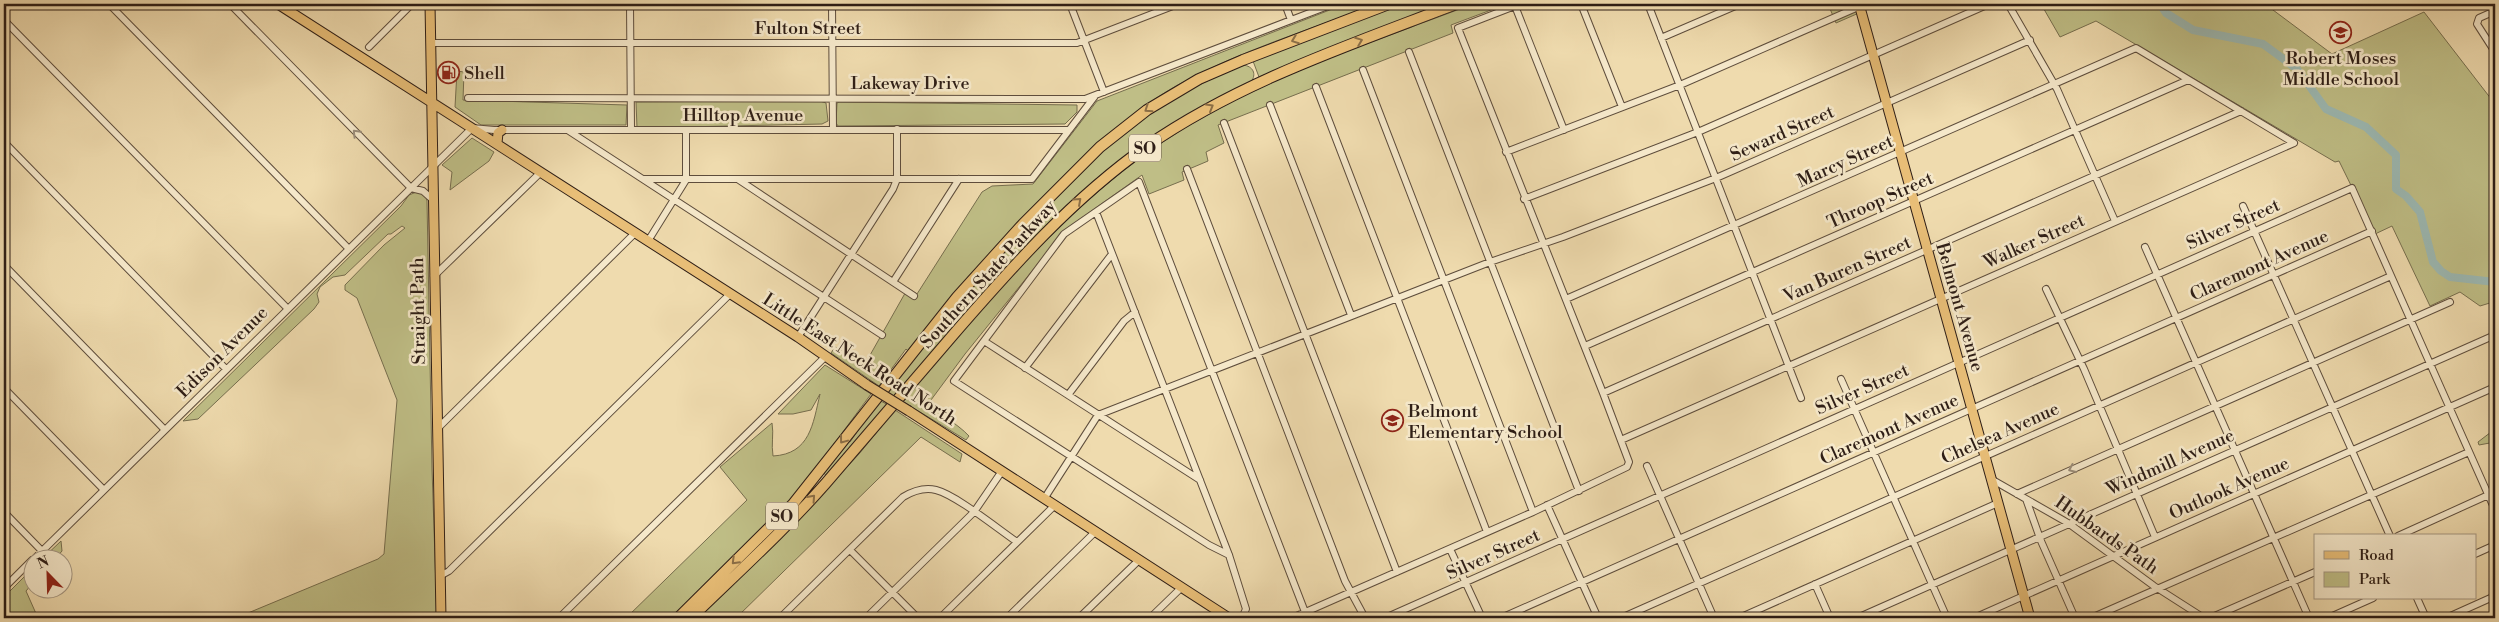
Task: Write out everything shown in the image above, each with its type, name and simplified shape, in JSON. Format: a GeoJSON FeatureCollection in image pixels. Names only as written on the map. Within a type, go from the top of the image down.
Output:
{"type":"FeatureCollection","features":[{"type":"Feature","properties":{"kind":"highway","name":"Southern State Parkway"},"geometry":{"type":"LineString","coordinates":[[678,618],[792,504],[957,297],[1036,210],[1110,138],[1147,110],[1210,74],[1389,4]]}},
{"type":"Feature","properties":{"kind":"highway","name":"Southern State Parkway"},"geometry":{"type":"LineString","coordinates":[[691,618],[814,496],[1025,253],[1065,213],[1101,181],[1174,129],[1242,90],[1303,63],[1456,4]]}},
{"type":"Feature","properties":{"kind":"main road","name":"Little East Neck Road North"},"geometry":{"type":"LineString","coordinates":[[278,4],[798,337],[867,385],[1226,617]]}},
{"type":"Feature","properties":{"kind":"main road","name":"Straight Path"},"geometry":{"type":"LineString","coordinates":[[430,4],[433,276],[441,618]]}},
{"type":"Feature","properties":{"kind":"main road","name":"Belmont Avenue"},"geometry":{"type":"LineString","coordinates":[[1861,5],[1873,55],[2030,618]]}},
{"type":"Feature","properties":{"kind":"main road"},"geometry":{"type":"LineString","coordinates":[[497,143],[498,133],[502,130]]}},
{"type":"Feature","properties":{"kind":"street"},"geometry":{"type":"LineString","coordinates":[[109,4],[349,249]]}},
{"type":"Feature","properties":{"kind":"street"},"geometry":{"type":"LineString","coordinates":[[230,4],[411,188],[423,191],[432,200]]}},
{"type":"Feature","properties":{"kind":"street"},"geometry":{"type":"LineString","coordinates":[[369,47],[412,4]]}},
{"type":"Feature","properties":{"kind":"street"},"geometry":{"type":"LineString","coordinates":[[630,4],[631,130]]}},
{"type":"Feature","properties":{"kind":"street"},"geometry":{"type":"LineString","coordinates":[[832,4],[833,130]]}},
{"type":"Feature","properties":{"kind":"street"},"geometry":{"type":"LineString","coordinates":[[1070,4],[1104,92]]}},
{"type":"Feature","properties":{"kind":"street","name":"Fulton Street"},"geometry":{"type":"LineString","coordinates":[[430,43],[1084,42],[1178,4]]}},
{"type":"Feature","properties":{"kind":"street"},"geometry":{"type":"LineString","coordinates":[[1285,4],[1291,20]]}},
{"type":"Feature","properties":{"kind":"street","name":"Lakeway Drive"},"geometry":{"type":"LineString","coordinates":[[468,98],[1085,99],[1333,4]]}},
{"type":"Feature","properties":{"kind":"street"},"geometry":{"type":"LineString","coordinates":[[1581,4],[1622,107]]}},
{"type":"Feature","properties":{"kind":"street"},"geometry":{"type":"LineString","coordinates":[[1648,4],[1801,398]]}},
{"type":"Feature","properties":{"kind":"street"},"geometry":{"type":"LineString","coordinates":[[1661,38],[1740,4]]}},
{"type":"Feature","properties":{"kind":"street"},"geometry":{"type":"LineString","coordinates":[[1524,199],[1698,132],[1989,4]]}},
{"type":"Feature","properties":{"kind":"street"},"geometry":{"type":"LineString","coordinates":[[2008,4],[2054,84],[2115,221]]}},
{"type":"Feature","properties":{"kind":"street"},"geometry":{"type":"LineString","coordinates":[[1292,618],[1533,512],[1627,467],[1629,462],[1603,393],[1524,199],[1458,28],[1518,5],[1564,130]]}},
{"type":"Feature","properties":{"kind":"street"},"geometry":{"type":"LineString","coordinates":[[1506,152],[1680,85],[1861,5]]}},
{"type":"Feature","properties":{"kind":"street"},"geometry":{"type":"LineString","coordinates":[[2495,10],[2479,18],[2476,24],[2495,52]]}},
{"type":"Feature","properties":{"kind":"street"},"geometry":{"type":"LineString","coordinates":[[4,20],[288,309]]}},
{"type":"Feature","properties":{"kind":"street","name":"Seward Street"},"geometry":{"type":"LineString","coordinates":[[1098,415],[1351,315],[1716,178],[2030,40]]}},
{"type":"Feature","properties":{"kind":"street","name":"Marcy Street"},"geometry":{"type":"LineString","coordinates":[[1566,299],[2136,48],[2188,80]]}},
{"type":"Feature","properties":{"kind":"street"},"geometry":{"type":"LineString","coordinates":[[1409,52],[1579,491]]}},
{"type":"Feature","properties":{"kind":"street"},"geometry":{"type":"LineString","coordinates":[[1363,70],[1533,512]]}},
{"type":"Feature","properties":{"kind":"street"},"geometry":{"type":"LineString","coordinates":[[2188,80],[2241,111]]}},
{"type":"Feature","properties":{"kind":"street","name":"Throop Street"},"geometry":{"type":"LineString","coordinates":[[1584,346],[2188,80]]}},
{"type":"Feature","properties":{"kind":"street"},"geometry":{"type":"LineString","coordinates":[[1316,87],[1488,532]]}},
{"type":"Feature","properties":{"kind":"street"},"geometry":{"type":"LineString","coordinates":[[643,180],[1032,179],[1095,96]]}},
{"type":"Feature","properties":{"kind":"street"},"geometry":{"type":"LineString","coordinates":[[1270,105],[1351,315]]}},
{"type":"Feature","properties":{"kind":"street","name":"Walker Street"},"geometry":{"type":"LineString","coordinates":[[1621,440],[2294,143],[2241,111]]}},
{"type":"Feature","properties":{"kind":"street","name":"Van Buren Street"},"geometry":{"type":"LineString","coordinates":[[1603,393],[2241,111]]}},
{"type":"Feature","properties":{"kind":"street"},"geometry":{"type":"LineString","coordinates":[[1224,123],[1397,572]]}},
{"type":"Feature","properties":{"kind":"street"},"geometry":{"type":"LineString","coordinates":[[432,166],[472,128]]}},
{"type":"Feature","properties":{"kind":"street","name":"Hilltop Avenue"},"geometry":{"type":"LineString","coordinates":[[472,128],[502,130],[1069,130]]}},
{"type":"Feature","properties":{"kind":"street"},"geometry":{"type":"LineString","coordinates":[[798,337],[893,189],[896,179],[897,129]]}},
{"type":"Feature","properties":{"kind":"street"},"geometry":{"type":"LineString","coordinates":[[568,130],[882,335]]}},
{"type":"Feature","properties":{"kind":"street"},"geometry":{"type":"LineString","coordinates":[[648,241],[686,180],[686,130]]}},
{"type":"Feature","properties":{"kind":"street"},"geometry":{"type":"LineString","coordinates":[[4,142],[226,369]]}},
{"type":"Feature","properties":{"kind":"street","name":"Edison Avenue"},"geometry":{"type":"LineString","coordinates":[[43,550],[432,166]]}},
{"type":"Feature","properties":{"kind":"street"},"geometry":{"type":"LineString","coordinates":[[1187,169],[1351,592],[1365,618]]}},
{"type":"Feature","properties":{"kind":"street"},"geometry":{"type":"LineString","coordinates":[[433,276],[541,172]]}},
{"type":"Feature","properties":{"kind":"street"},"geometry":{"type":"LineString","coordinates":[[893,282],[959,179]]}},
{"type":"Feature","properties":{"kind":"street"},"geometry":{"type":"LineString","coordinates":[[738,180],[914,296]]}},
{"type":"Feature","properties":{"kind":"street"},"geometry":{"type":"LineString","coordinates":[[1229,555],[954,381],[1064,234],[1139,182],[1305,612]]}},
{"type":"Feature","properties":{"kind":"street","name":"Silver Street"},"geometry":{"type":"LineString","coordinates":[[1385,618],[2352,188],[2372,231]]}},
{"type":"Feature","properties":{"kind":"street"},"geometry":{"type":"LineString","coordinates":[[2243,206],[2389,534]]}},
{"type":"Feature","properties":{"kind":"street"},"geometry":{"type":"LineString","coordinates":[[1096,212],[1229,555],[1246,609],[1242,618]]}},
{"type":"Feature","properties":{"kind":"street"},"geometry":{"type":"LineString","coordinates":[[2372,231],[2495,510]]}},
{"type":"Feature","properties":{"kind":"street","name":"Claremont Avenue"},"geometry":{"type":"LineString","coordinates":[[1501,618],[2372,231]]}},
{"type":"Feature","properties":{"kind":"street"},"geometry":{"type":"LineString","coordinates":[[436,430],[635,233]]}},
{"type":"Feature","properties":{"kind":"street"},"geometry":{"type":"LineString","coordinates":[[2145,247],[2309,618]]}},
{"type":"Feature","properties":{"kind":"street"},"geometry":{"type":"LineString","coordinates":[[1025,368],[1112,254]]}},
{"type":"Feature","properties":{"kind":"street"},"geometry":{"type":"LineString","coordinates":[[4,265],[165,430]]}},
{"type":"Feature","properties":{"kind":"street","name":"Chelsea Avenue"},"geometry":{"type":"LineString","coordinates":[[1620,618],[2391,276]]}},
{"type":"Feature","properties":{"kind":"street"},"geometry":{"type":"LineString","coordinates":[[2046,289],[2155,537]]}},
{"type":"Feature","properties":{"kind":"street"},"geometry":{"type":"LineString","coordinates":[[440,576],[449,571],[730,294]]}},
{"type":"Feature","properties":{"kind":"street"},"geometry":{"type":"LineString","coordinates":[[2017,494],[2450,302]]}},
{"type":"Feature","properties":{"kind":"street"},"geometry":{"type":"LineString","coordinates":[[1068,395],[1124,321],[1135,312]]}},
{"type":"Feature","properties":{"kind":"street","name":"Windmill Avenue"},"geometry":{"type":"LineString","coordinates":[[1857,618],[2495,334]]}},
{"type":"Feature","properties":{"kind":"street"},"geometry":{"type":"LineString","coordinates":[[984,342],[1200,480]]}},
{"type":"Feature","properties":{"kind":"street"},"geometry":{"type":"LineString","coordinates":[[559,618],[825,356]]}},
{"type":"Feature","properties":{"kind":"street"},"geometry":{"type":"LineString","coordinates":[[1841,380],[1947,618]]}},
{"type":"Feature","properties":{"kind":"street","name":"Outlook Avenue"},"geometry":{"type":"LineString","coordinates":[[1974,618],[2495,387]]}},
{"type":"Feature","properties":{"kind":"street"},"geometry":{"type":"LineString","coordinates":[[4,388],[104,490]]}},
{"type":"Feature","properties":{"kind":"street"},"geometry":{"type":"LineString","coordinates":[[1044,499],[1098,415]]}},
{"type":"Feature","properties":{"kind":"street"},"geometry":{"type":"LineString","coordinates":[[2091,618],[2469,452]]}},
{"type":"Feature","properties":{"kind":"street"},"geometry":{"type":"LineString","coordinates":[[1647,466],[1714,618]]}},
{"type":"Feature","properties":{"kind":"street"},"geometry":{"type":"LineString","coordinates":[[866,618],[974,512],[1002,471]]}},
{"type":"Feature","properties":{"kind":"street","name":"Hubbards Path"},"geometry":{"type":"LineString","coordinates":[[1991,479],[2068,524],[2158,589],[2204,618]]}},
{"type":"Feature","properties":{"kind":"street"},"geometry":{"type":"LineString","coordinates":[[780,618],[903,498],[916,491],[936,490],[974,512],[1017,542]]}},
{"type":"Feature","properties":{"kind":"street"},"geometry":{"type":"LineString","coordinates":[[2402,534],[2495,492]]}},
{"type":"Feature","properties":{"kind":"street"},"geometry":{"type":"LineString","coordinates":[[2026,499],[2039,536],[2075,618]]}},
{"type":"Feature","properties":{"kind":"street"},"geometry":{"type":"LineString","coordinates":[[1739,618],[1998,503]]}},
{"type":"Feature","properties":{"kind":"street"},"geometry":{"type":"LineString","coordinates":[[1547,505],[1598,618]]}},
{"type":"Feature","properties":{"kind":"street"},"geometry":{"type":"LineString","coordinates":[[940,618],[1054,506]]}},
{"type":"Feature","properties":{"kind":"street"},"geometry":{"type":"LineString","coordinates":[[4,512],[41,550]]}},
{"type":"Feature","properties":{"kind":"street"},"geometry":{"type":"LineString","coordinates":[[1007,618],[1095,532]]}},
{"type":"Feature","properties":{"kind":"street"},"geometry":{"type":"LineString","coordinates":[[2476,554],[2495,545]]}},
{"type":"Feature","properties":{"kind":"street"},"geometry":{"type":"LineString","coordinates":[[1450,549],[1482,618]]}},
{"type":"Feature","properties":{"kind":"street"},"geometry":{"type":"LineString","coordinates":[[850,550],[918,618]]}},
{"type":"Feature","properties":{"kind":"street"},"geometry":{"type":"LineString","coordinates":[[1079,618],[1139,560]]}},
{"type":"Feature","properties":{"kind":"street","name":"Edison Avenue"},"geometry":{"type":"LineString","coordinates":[[4,588],[22,571]]}},
{"type":"Feature","properties":{"kind":"street"},"geometry":{"type":"LineString","coordinates":[[2210,618],[2314,572]]}},
{"type":"Feature","properties":{"kind":"street"},"geometry":{"type":"LineString","coordinates":[[1815,584],[1830,618]]}},
{"type":"Feature","properties":{"kind":"street"},"geometry":{"type":"LineString","coordinates":[[1150,618],[1182,587]]}},
{"type":"Feature","properties":{"kind":"street"},"geometry":{"type":"LineString","coordinates":[[2446,618],[2495,596]]}},
{"type":"Feature","properties":{"kind":"street"},"geometry":{"type":"LineString","coordinates":[[2328,618],[2369,600]]}},
{"type":"Feature","properties":{"kind":"street"},"geometry":{"type":"LineString","coordinates":[[2418,600],[2426,618]]}},
{"type":"Feature","properties":{"kind":"green space"},"geometry":{"type":"Polygon","coordinates":[[[1345,4],[1376,4],[1224,62],[1176,86],[1135,113],[1063,179],[952,299],[908,351],[906,349],[879,386],[831,353],[835,347],[865,364],[908,288],[917,294],[982,192],[992,186],[1033,184],[1097,101],[1345,4]]]}},
{"type":"Feature","properties":{"kind":"green space"},"geometry":{"type":"Polygon","coordinates":[[[1402,4],[1447,4],[1259,77],[1253,61],[1402,4]]]}},
{"type":"Feature","properties":{"kind":"green space"},"geometry":{"type":"Polygon","coordinates":[[[1473,4],[1507,4],[1451,25],[1453,33],[1218,125],[1224,143],[1206,152],[1208,161],[1182,172],[1184,180],[1149,194],[1142,175],[1066,229],[965,354],[931,400],[943,415],[969,436],[966,440],[902,401],[1006,282],[1043,244],[1081,207],[1121,173],[1163,142],[1209,114],[1273,82],[1339,54],[1473,4]]]}},
{"type":"Feature","properties":{"kind":"green space"},"geometry":{"type":"Polygon","coordinates":[[[1828,4],[1865,4],[1868,9],[1836,23],[1828,4]]]}},
{"type":"Feature","properties":{"kind":"green space"},"geometry":{"type":"Polygon","coordinates":[[[2041,4],[2265,4],[2332,54],[2424,12],[2495,104],[2495,305],[2493,302],[2480,306],[2460,292],[2430,306],[2392,226],[2375,234],[2339,161],[2335,162],[2096,21],[2060,37],[2041,4]]]}},
{"type":"Feature","properties":{"kind":"green space"},"geometry":{"type":"Polygon","coordinates":[[[1243,65],[1252,69],[1254,73],[1251,82],[1212,102],[1054,218],[1020,252],[916,370],[895,397],[886,391],[949,315],[1036,217],[1103,151],[1131,127],[1171,100],[1243,65]]]}},
{"type":"Feature","properties":{"kind":"green space"},"geometry":{"type":"Polygon","coordinates":[[[457,71],[464,72],[463,100],[627,105],[626,125],[481,125],[455,107],[457,71]]]}},
{"type":"Feature","properties":{"kind":"green space"},"geometry":{"type":"Polygon","coordinates":[[[820,101],[826,103],[828,121],[822,124],[637,128],[636,102],[820,101]]]}},
{"type":"Feature","properties":{"kind":"green space"},"geometry":{"type":"Polygon","coordinates":[[[837,103],[1077,105],[1077,112],[1065,124],[838,126],[836,123],[837,103]]]}},
{"type":"Feature","properties":{"kind":"green space"},"geometry":{"type":"Polygon","coordinates":[[[472,138],[494,152],[489,161],[450,190],[452,172],[442,165],[472,138]]]}},
{"type":"Feature","properties":{"kind":"green space"},"geometry":{"type":"Polygon","coordinates":[[[419,191],[426,197],[427,201],[437,618],[236,618],[378,559],[384,554],[397,400],[357,298],[345,290],[345,285],[384,245],[405,228],[402,226],[388,234],[345,275],[333,277],[320,287],[317,294],[319,302],[314,309],[198,419],[183,421],[401,206],[409,195],[419,191]]]}},
{"type":"Feature","properties":{"kind":"green space"},"geometry":{"type":"Polygon","coordinates":[[[825,365],[871,394],[802,487],[768,524],[671,618],[626,618],[747,500],[720,467],[772,423],[773,456],[795,450],[808,436],[820,394],[811,410],[793,414],[778,414],[825,365]]]}},
{"type":"Feature","properties":{"kind":"green space"},"geometry":{"type":"Polygon","coordinates":[[[879,400],[888,405],[863,432],[827,477],[824,473],[848,441],[850,442],[879,400]]]}},
{"type":"Feature","properties":{"kind":"green space"},"geometry":{"type":"Polygon","coordinates":[[[895,410],[962,454],[960,462],[921,437],[736,618],[699,618],[799,518],[859,454],[895,410]]]}},
{"type":"Feature","properties":{"kind":"green space"},"geometry":{"type":"Polygon","coordinates":[[[2495,429],[2495,442],[2479,445],[2478,442],[2495,429]]]}},
{"type":"Feature","properties":{"kind":"green space"},"geometry":{"type":"Polygon","coordinates":[[[61,541],[62,550],[52,550],[61,541]]]}},
{"type":"Feature","properties":{"kind":"green space"},"geometry":{"type":"Polygon","coordinates":[[[22,579],[22,600],[30,600],[38,618],[4,618],[4,597],[22,579]]]}},
{"type":"Feature","properties":{"kind":"waterway"},"geometry":{"type":"LineString","coordinates":[[2160,4],[2166,13],[2193,30],[2263,44],[2297,69],[2326,109],[2366,127],[2396,155],[2396,189],[2406,196],[2420,212],[2433,262],[2441,271],[2450,277],[2495,282]]}},
{"type":"Feature","properties":{"kind":"place","name":"Robert Moses Middle School"},"geometry":{"type":"Point","coordinates":[2341,33]}},
{"type":"Feature","properties":{"kind":"place","name":"Shell"},"geometry":{"type":"Point","coordinates":[448,73]}},
{"type":"Feature","properties":{"kind":"place","name":"Belmont Elementary School"},"geometry":{"type":"Point","coordinates":[1392,421]}}]}
